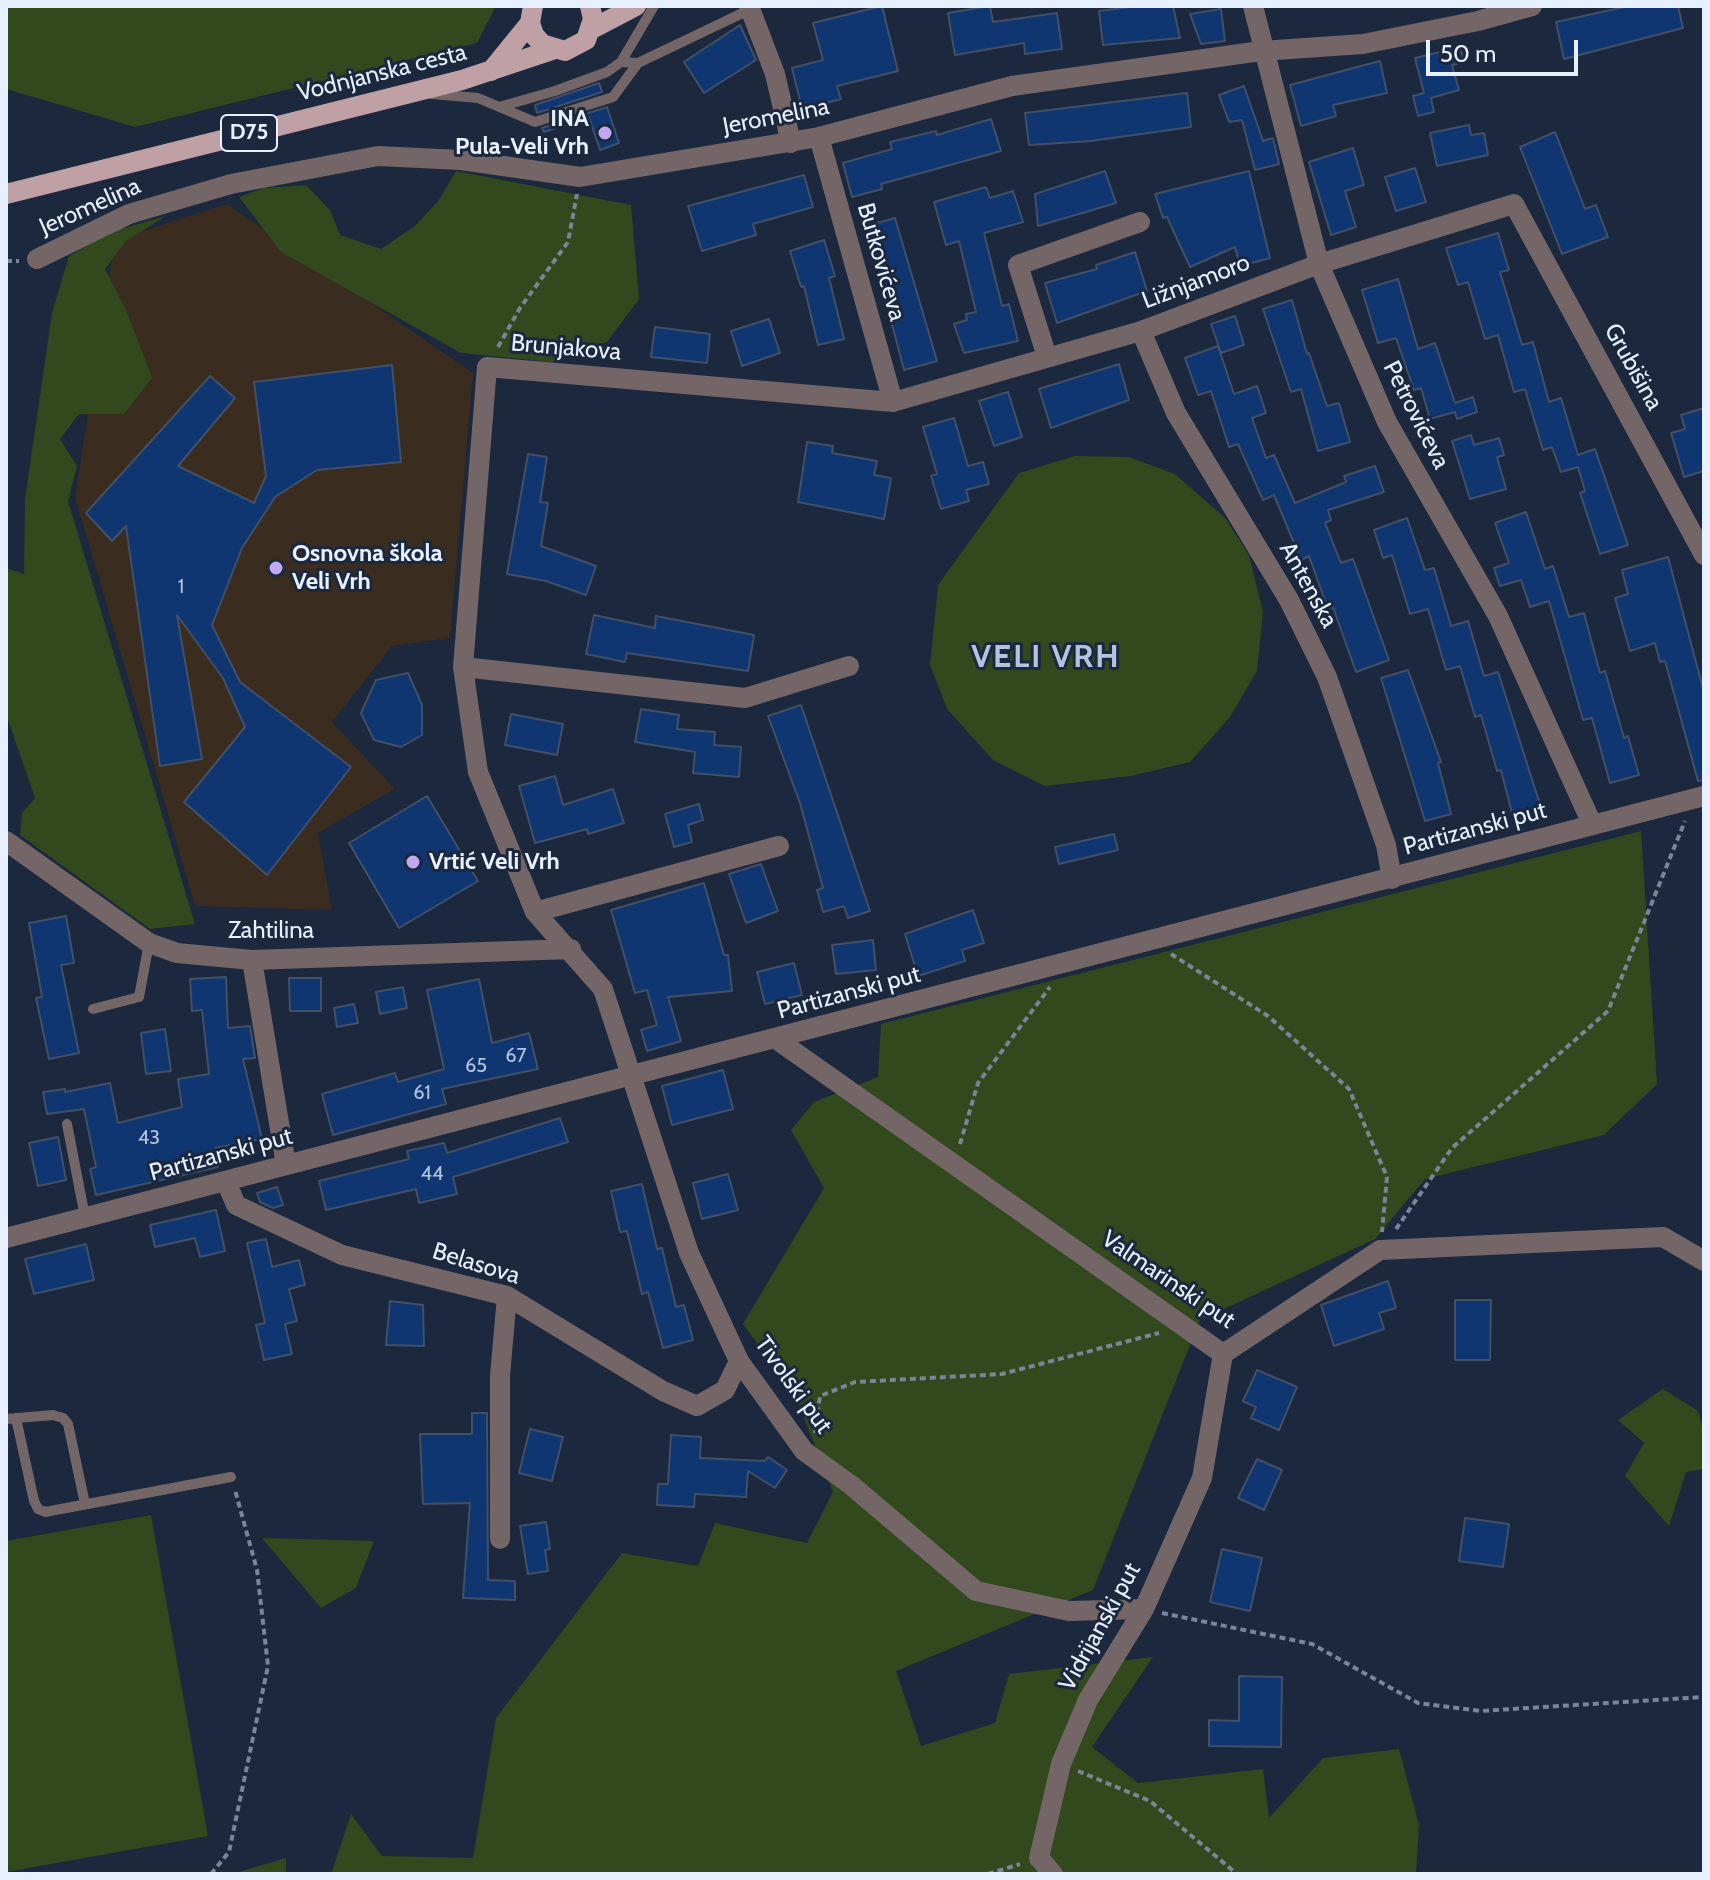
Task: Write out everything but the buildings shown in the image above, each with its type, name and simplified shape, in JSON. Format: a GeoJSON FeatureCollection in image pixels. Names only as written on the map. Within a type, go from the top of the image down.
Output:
{"type":"FeatureCollection","features":[{"type":"Feature","properties":{"kind":"main road"},"geometry":{"type":"LineString","coordinates":[[590,6],[592,29]]}},
{"type":"Feature","properties":{"kind":"main road","name":"D75"},"geometry":{"type":"LineString","coordinates":[[552,50],[577,48],[592,29],[634,6]]}},
{"type":"Feature","properties":{"kind":"main road"},"geometry":{"type":"LineString","coordinates":[[532,14],[542,44],[552,50]]}},
{"type":"Feature","properties":{"kind":"main road","name":"Vodnjanska cesta"},"geometry":{"type":"LineString","coordinates":[[491,71],[532,14]]}},
{"type":"Feature","properties":{"kind":"main road","name":"Vodnjanska cesta"},"geometry":{"type":"LineString","coordinates":[[6,194],[410,94],[552,50]]}},
{"type":"Feature","properties":{"kind":"street","name":"Petrovićeva"},"geometry":{"type":"LineString","coordinates":[[1253,6],[1261,51],[1319,264],[1387,422],[1498,616],[1592,824]]}},
{"type":"Feature","properties":{"kind":"street","name":"Jeromelina"},"geometry":{"type":"LineString","coordinates":[[37,259],[129,214],[231,184],[378,156],[461,160],[580,177],[791,143],[1012,86],[1261,51],[1363,44],[1478,14],[1532,6]]}},
{"type":"Feature","properties":{"kind":"street"},"geometry":{"type":"LineString","coordinates":[[750,7],[775,74],[791,143]]}},
{"type":"Feature","properties":{"kind":"street","name":"Butkovićeva"},"geometry":{"type":"LineString","coordinates":[[819,137],[893,402]]}},
{"type":"Feature","properties":{"kind":"street","name":"Ližnjamoro"},"geometry":{"type":"LineString","coordinates":[[893,402],[1141,331],[1319,264],[1514,204]]}},
{"type":"Feature","properties":{"kind":"street","name":"Grubišina"},"geometry":{"type":"LineString","coordinates":[[1514,204],[1704,555]]}},
{"type":"Feature","properties":{"kind":"street"},"geometry":{"type":"LineString","coordinates":[[1047,357],[1018,265],[1140,222]]}},
{"type":"Feature","properties":{"kind":"street","name":"Antenska"},"geometry":{"type":"LineString","coordinates":[[1141,331],[1176,413],[1289,600],[1327,677],[1386,845],[1392,879]]}},
{"type":"Feature","properties":{"kind":"street","name":"Brunjakova"},"geometry":{"type":"LineString","coordinates":[[632,1076],[603,989],[571,949],[535,912],[478,772],[463,667],[487,367],[893,402]]}},
{"type":"Feature","properties":{"kind":"street"},"geometry":{"type":"LineString","coordinates":[[463,667],[745,698],[849,666]]}},
{"type":"Feature","properties":{"kind":"street","name":"Partizanski put"},"geometry":{"type":"LineString","coordinates":[[6,1238],[1699,797]]}},
{"type":"Feature","properties":{"kind":"street","name":"Zahtilina"},"geometry":{"type":"LineString","coordinates":[[6,841],[149,943],[177,953],[252,960],[571,949]]}},
{"type":"Feature","properties":{"kind":"street"},"geometry":{"type":"LineString","coordinates":[[535,912],[779,846]]}},
{"type":"Feature","properties":{"kind":"street"},"geometry":{"type":"LineString","coordinates":[[252,960],[286,1165]]}},
{"type":"Feature","properties":{"kind":"street","name":"Valmarinski put"},"geometry":{"type":"LineString","coordinates":[[776,1039],[1223,1354],[1380,1250]]}},
{"type":"Feature","properties":{"kind":"street","name":"Tivolski put"},"geometry":{"type":"LineString","coordinates":[[632,1076],[689,1253],[739,1361],[812,1456],[976,1591],[1069,1611],[1144,1609]]}},
{"type":"Feature","properties":{"kind":"street","name":"Belasova"},"geometry":{"type":"LineString","coordinates":[[226,1181],[236,1205],[342,1255],[507,1296],[663,1391],[697,1406],[725,1390],[739,1361]]}},
{"type":"Feature","properties":{"kind":"street"},"geometry":{"type":"LineString","coordinates":[[1380,1250],[1663,1237],[1704,1261]]}},
{"type":"Feature","properties":{"kind":"street"},"geometry":{"type":"LineString","coordinates":[[500,1539],[500,1376],[507,1296]]}},
{"type":"Feature","properties":{"kind":"street","name":"Vidrijanski put"},"geometry":{"type":"LineString","coordinates":[[1039,1858],[1061,1764],[1088,1700],[1144,1609],[1202,1478],[1223,1354]]}},
{"type":"Feature","properties":{"kind":"street"},"geometry":{"type":"LineString","coordinates":[[1039,1858],[1053,1874]]}},
{"type":"Feature","properties":{"kind":"lane"},"geometry":{"type":"LineString","coordinates":[[499,107],[607,72],[621,62],[654,6]]}},
{"type":"Feature","properties":{"kind":"lane"},"geometry":{"type":"LineString","coordinates":[[410,94],[478,98],[535,122],[613,97],[638,63],[750,7]]}},
{"type":"Feature","properties":{"kind":"lane"},"geometry":{"type":"LineString","coordinates":[[621,62],[638,63]]}},
{"type":"Feature","properties":{"kind":"lane"},"geometry":{"type":"LineString","coordinates":[[93,1009],[139,997],[149,943]]}},
{"type":"Feature","properties":{"kind":"lane"},"geometry":{"type":"LineString","coordinates":[[67,1124],[85,1217]]}},
{"type":"Feature","properties":{"kind":"lane"},"geometry":{"type":"LineString","coordinates":[[85,1504],[68,1424],[63,1418],[53,1415],[11,1419],[38,1509],[45,1512],[231,1477]]}},
{"type":"Feature","properties":{"kind":"path"},"geometry":{"type":"LineString","coordinates":[[487,367],[520,308],[568,242],[580,177]]}},
{"type":"Feature","properties":{"kind":"path"},"geometry":{"type":"LineString","coordinates":[[1380,1250],[1452,1148],[1608,1011],[1699,797]]}},
{"type":"Feature","properties":{"kind":"path"},"geometry":{"type":"LineString","coordinates":[[1151,941],[1268,1016],[1349,1089],[1387,1177],[1380,1250]]}},
{"type":"Feature","properties":{"kind":"path"},"geometry":{"type":"LineString","coordinates":[[954,1162],[978,1083],[1068,963]]}},
{"type":"Feature","properties":{"kind":"path"},"geometry":{"type":"LineString","coordinates":[[812,1456],[820,1396],[855,1382],[1002,1374],[1184,1326]]}},
{"type":"Feature","properties":{"kind":"path"},"geometry":{"type":"LineString","coordinates":[[211,1874],[229,1852],[268,1666],[257,1570],[231,1477]]}},
{"type":"Feature","properties":{"kind":"path"},"geometry":{"type":"LineString","coordinates":[[1144,1609],[1312,1644],[1418,1703],[1481,1711],[1704,1697]]}},
{"type":"Feature","properties":{"kind":"path"},"geometry":{"type":"LineString","coordinates":[[1061,1764],[1150,1801],[1237,1874]]}},
{"type":"Feature","properties":{"kind":"path"},"geometry":{"type":"LineString","coordinates":[[988,1874],[1039,1858]]}},
{"type":"Feature","properties":{"kind":"shaded area","name":"Osnovna škola Veli Vrh"},"geometry":{"type":"Polygon","coordinates":[[[227,204],[473,373],[450,638],[392,646],[332,722],[395,789],[318,833],[332,910],[195,906],[75,497],[115,240],[227,204]]]}},
{"type":"Feature","properties":{"kind":"green space"},"geometry":{"type":"Polygon","coordinates":[[[6,6],[496,6],[477,43],[135,127],[6,89],[6,6]]]}},
{"type":"Feature","properties":{"kind":"green space"},"geometry":{"type":"Polygon","coordinates":[[[456,171],[631,205],[639,299],[607,342],[552,362],[461,353],[281,252],[239,197],[264,188],[306,185],[330,210],[340,235],[381,249],[415,226],[439,200],[456,171]]]}},
{"type":"Feature","properties":{"kind":"green space"},"geometry":{"type":"Polygon","coordinates":[[[166,216],[126,241],[105,269],[127,312],[152,378],[124,414],[79,414],[60,439],[77,466],[68,501],[195,924],[150,929],[20,835],[22,813],[35,798],[6,714],[6,568],[24,574],[25,499],[52,313],[69,256],[114,231],[166,216]]]}},
{"type":"Feature","properties":{"kind":"green space"},"geometry":{"type":"Polygon","coordinates":[[[1075,456],[1129,457],[1175,474],[1225,518],[1249,555],[1263,612],[1257,671],[1230,717],[1190,762],[1131,776],[1045,786],[993,760],[947,709],[930,665],[938,585],[1019,473],[1075,456]]]}},
{"type":"Feature","properties":{"kind":"green space"},"geometry":{"type":"Polygon","coordinates":[[[1641,831],[1657,1084],[1604,1135],[1425,1179],[1375,1239],[1200,1320],[1093,1590],[896,1671],[921,1746],[995,1723],[1009,1674],[1153,1657],[1092,1747],[1138,1783],[1263,1769],[1269,1818],[1323,1758],[1399,1749],[1419,1825],[1416,1874],[331,1874],[351,1814],[382,1856],[473,1858],[496,1718],[622,1553],[698,1566],[715,1523],[807,1543],[833,1492],[795,1395],[743,1324],[824,1188],[791,1130],[814,1102],[878,1077],[881,1024],[1641,831]]]}},
{"type":"Feature","properties":{"kind":"green space"},"geometry":{"type":"Polygon","coordinates":[[[1663,1389],[1698,1411],[1704,1434],[1704,1469],[1686,1472],[1669,1526],[1625,1476],[1644,1443],[1618,1420],[1663,1389]]]}},
{"type":"Feature","properties":{"kind":"green space"},"geometry":{"type":"Polygon","coordinates":[[[151,1515],[208,1836],[6,1872],[6,1541],[151,1515]]]}},
{"type":"Feature","properties":{"kind":"green space"},"geometry":{"type":"Polygon","coordinates":[[[262,1538],[374,1541],[356,1588],[321,1608],[262,1538]]]}},
{"type":"Feature","properties":{"kind":"green space"},"geometry":{"type":"Polygon","coordinates":[[[286,1858],[286,1874],[232,1874],[286,1858]]]}},
{"type":"Feature","properties":{"kind":"place","name":"INA Pula-Veli Vrh"},"geometry":{"type":"Point","coordinates":[605,133]}},
{"type":"Feature","properties":{"kind":"place","name":"Osnovna škola Veli Vrh"},"geometry":{"type":"Point","coordinates":[276,568]}},
{"type":"Feature","properties":{"kind":"place","name":"Vrtić Veli Vrh"},"geometry":{"type":"Point","coordinates":[413,862]}},
{"type":"Feature","properties":{"kind":"district","name":"VELI VRH"},"geometry":{"type":"Point","coordinates":[1046,658]}}]}
